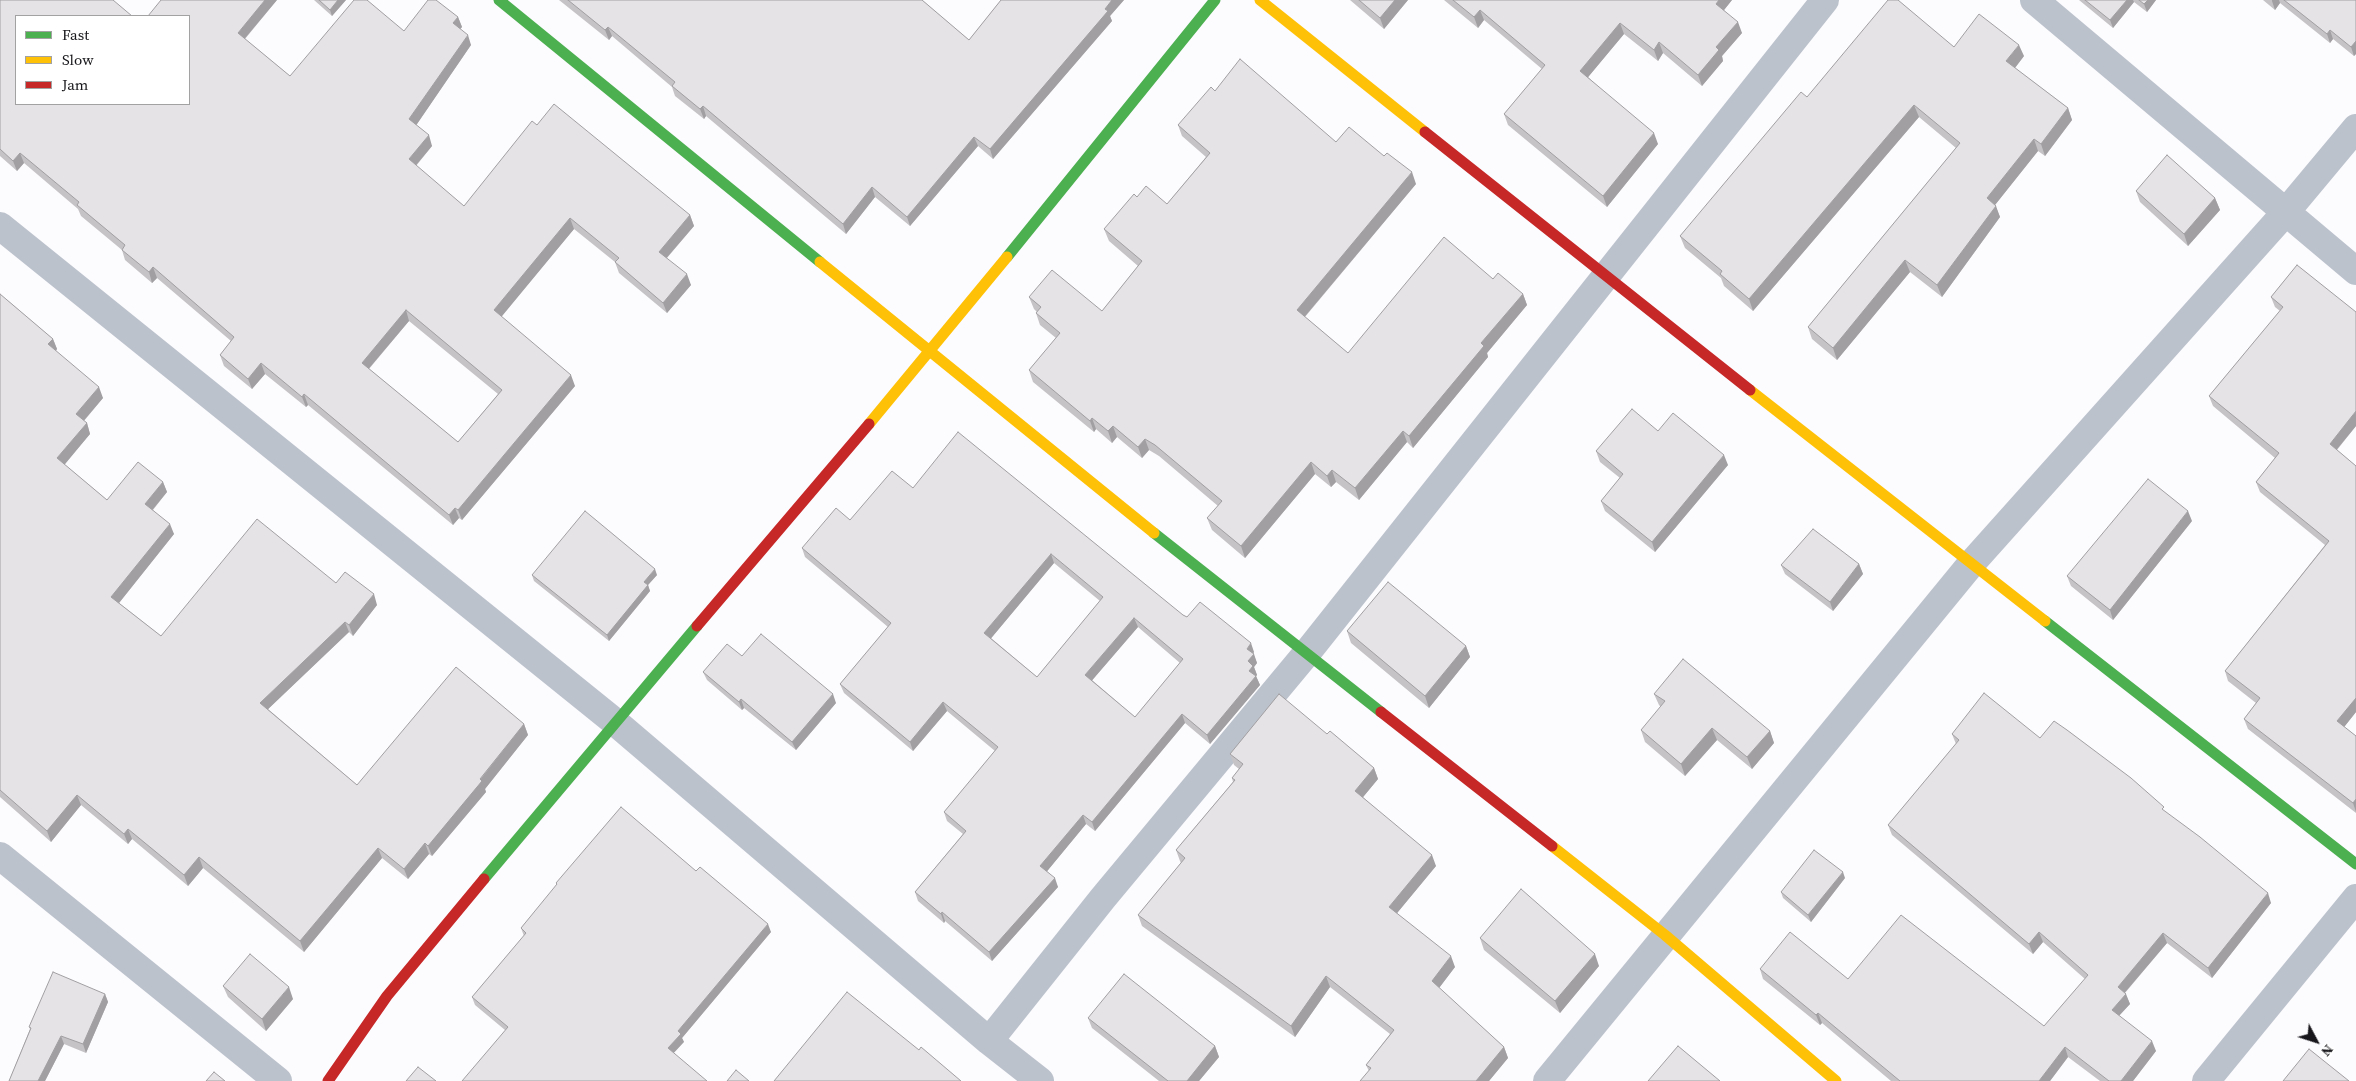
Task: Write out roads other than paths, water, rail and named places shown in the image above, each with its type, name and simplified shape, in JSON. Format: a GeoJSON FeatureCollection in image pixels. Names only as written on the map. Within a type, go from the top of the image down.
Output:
{"type":"FeatureCollection","features":[{"type":"Feature","properties":{"kind":"street"},"geometry":{"type":"LineString","coordinates":[[499,0],[930,353],[1306,654],[1665,935],[1836,1081]]}},
{"type":"Feature","properties":{"kind":"street"},"geometry":{"type":"LineString","coordinates":[[328,1081],[387,996],[615,722],[930,353],[1215,0]]}},
{"type":"Feature","properties":{"kind":"street"},"geometry":{"type":"LineString","coordinates":[[1260,0],[1604,276],[2356,864]]}},
{"type":"Feature","properties":{"kind":"street"},"geometry":{"type":"LineString","coordinates":[[989,1041],[1103,898],[1306,654],[1604,276],[1825,0]]}},
{"type":"Feature","properties":{"kind":"street"},"geometry":{"type":"LineString","coordinates":[[2034,0],[2356,271]]}},
{"type":"Feature","properties":{"kind":"street"},"geometry":{"type":"LineString","coordinates":[[1547,1081],[1971,564],[2285,213],[2356,128]]}},
{"type":"Feature","properties":{"kind":"street"},"geometry":{"type":"LineString","coordinates":[[0,226],[615,722],[989,1041],[1040,1081]]}},
{"type":"Feature","properties":{"kind":"street"},"geometry":{"type":"LineString","coordinates":[[0,856],[278,1081]]}},
{"type":"Feature","properties":{"kind":"street"},"geometry":{"type":"LineString","coordinates":[[2206,1081],[2356,898]]}}]}
